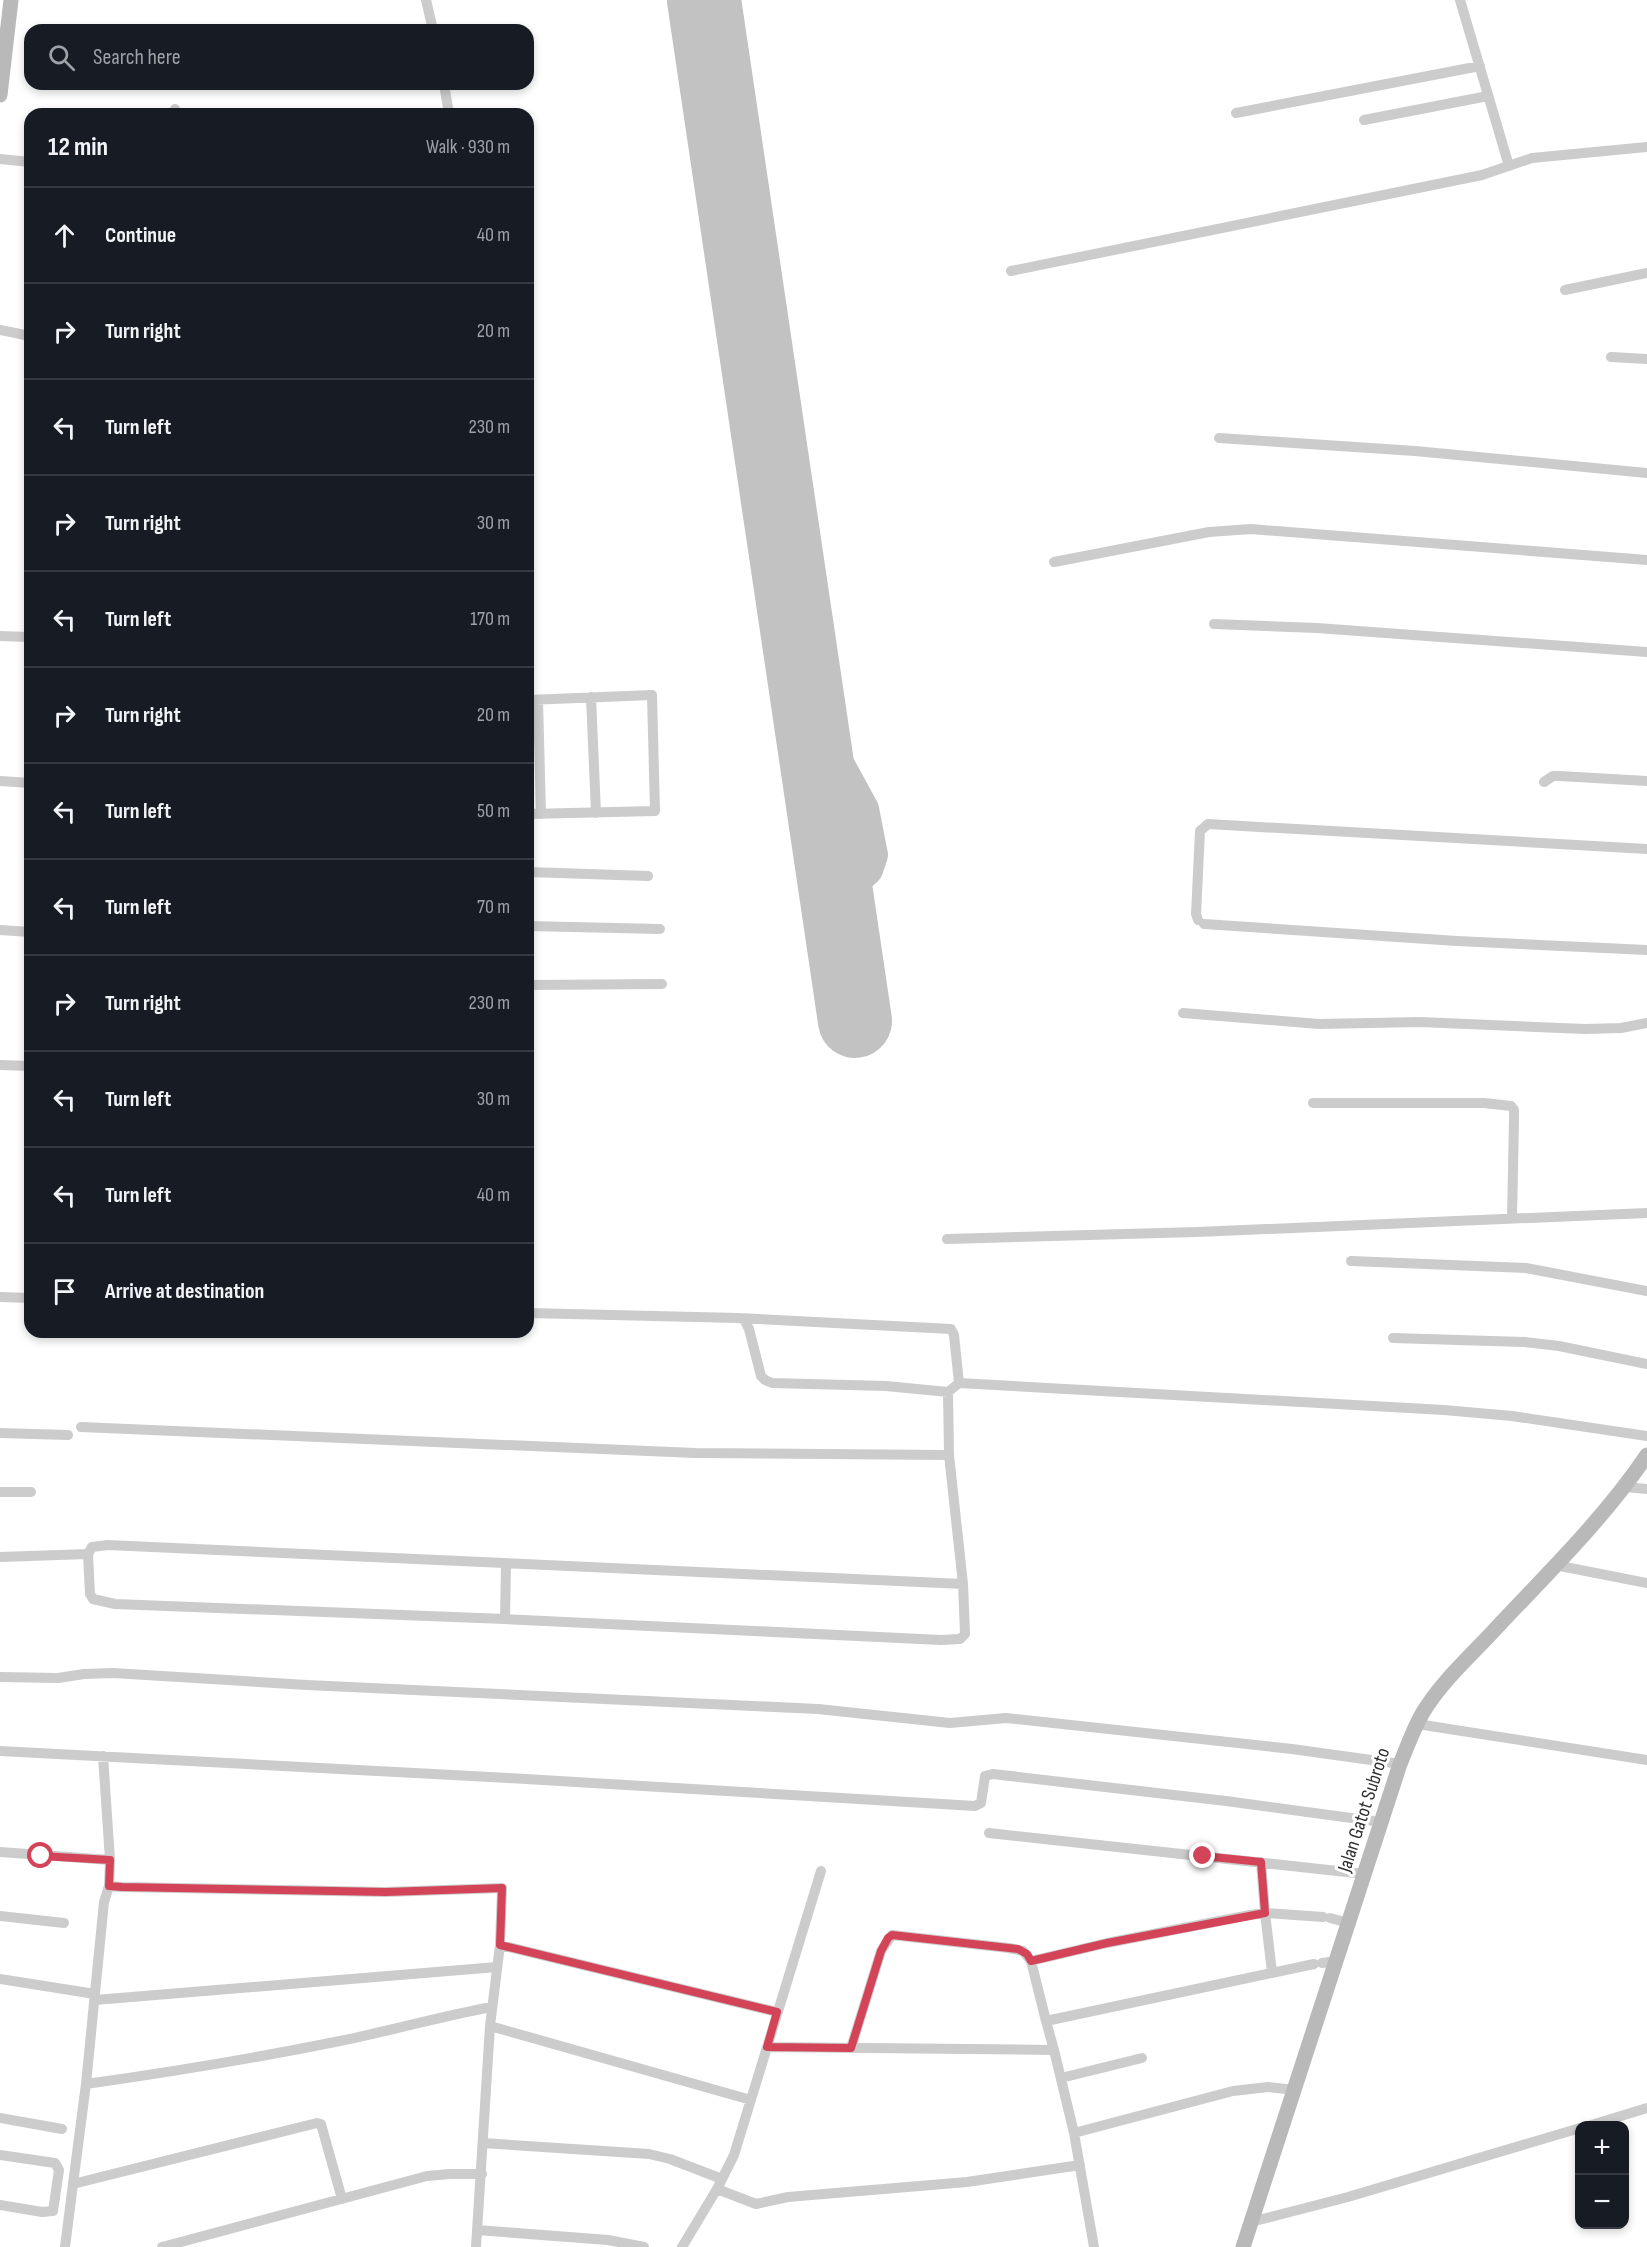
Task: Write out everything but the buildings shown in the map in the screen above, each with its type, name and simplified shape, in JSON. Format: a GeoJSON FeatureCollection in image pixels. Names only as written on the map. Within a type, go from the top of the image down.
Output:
{"type":"FeatureCollection","features":[{"type":"Feature","properties":{"kind":"street"},"geometry":{"type":"LineString","coordinates":[[0,94],[11,0]]}},
{"type":"Feature","properties":{"kind":"street"},"geometry":{"type":"LineString","coordinates":[[426,0],[432,24]]}},
{"type":"Feature","properties":{"kind":"street"},"geometry":{"type":"LineString","coordinates":[[1460,0],[1509,166]]}},
{"type":"Feature","properties":{"kind":"street"},"geometry":{"type":"LineString","coordinates":[[1236,113],[1480,66]]}},
{"type":"Feature","properties":{"kind":"street"},"geometry":{"type":"LineString","coordinates":[[445,90],[448,108]]}},
{"type":"Feature","properties":{"kind":"street"},"geometry":{"type":"LineString","coordinates":[[1364,120],[1488,96]]}},
{"type":"Feature","properties":{"kind":"street"},"geometry":{"type":"LineString","coordinates":[[1011,271],[1482,175],[1532,158],[1647,147]]}},
{"type":"Feature","properties":{"kind":"street"},"geometry":{"type":"LineString","coordinates":[[0,159],[24,161]]}},
{"type":"Feature","properties":{"kind":"street"},"geometry":{"type":"LineString","coordinates":[[1565,290],[1647,273]]}},
{"type":"Feature","properties":{"kind":"street"},"geometry":{"type":"LineString","coordinates":[[0,330],[24,335]]}},
{"type":"Feature","properties":{"kind":"street"},"geometry":{"type":"LineString","coordinates":[[1611,357],[1647,359]]}},
{"type":"Feature","properties":{"kind":"street"},"geometry":{"type":"LineString","coordinates":[[1219,438],[1415,451],[1647,473]]}},
{"type":"Feature","properties":{"kind":"street"},"geometry":{"type":"LineString","coordinates":[[1054,562],[1209,532],[1251,529],[1647,560]]}},
{"type":"Feature","properties":{"kind":"street"},"geometry":{"type":"LineString","coordinates":[[1214,624],[1329,629],[1647,652]]}},
{"type":"Feature","properties":{"kind":"street"},"geometry":{"type":"LineString","coordinates":[[0,636],[24,637]]}},
{"type":"Feature","properties":{"kind":"street"},"geometry":{"type":"LineString","coordinates":[[534,700],[651,695],[655,812],[534,814]]}},
{"type":"Feature","properties":{"kind":"street"},"geometry":{"type":"LineString","coordinates":[[591,697],[596,813]]}},
{"type":"Feature","properties":{"kind":"street"},"geometry":{"type":"LineString","coordinates":[[534,714],[541,814]]}},
{"type":"Feature","properties":{"kind":"street"},"geometry":{"type":"LineString","coordinates":[[1544,782],[1553,776],[1647,781]]}},
{"type":"Feature","properties":{"kind":"street"},"geometry":{"type":"LineString","coordinates":[[0,781],[24,783]]}},
{"type":"Feature","properties":{"kind":"street"},"geometry":{"type":"LineString","coordinates":[[1647,849],[1208,824],[1200,831],[1196,914],[1201,922],[1456,941],[1647,950]]}},
{"type":"Feature","properties":{"kind":"street"},"geometry":{"type":"LineString","coordinates":[[534,872],[648,876]]}},
{"type":"Feature","properties":{"kind":"street"},"geometry":{"type":"LineString","coordinates":[[534,926],[660,929]]}},
{"type":"Feature","properties":{"kind":"street"},"geometry":{"type":"LineString","coordinates":[[0,930],[24,932]]}},
{"type":"Feature","properties":{"kind":"street"},"geometry":{"type":"LineString","coordinates":[[534,985],[662,984]]}},
{"type":"Feature","properties":{"kind":"street"},"geometry":{"type":"LineString","coordinates":[[1183,1013],[1319,1024],[1420,1022],[1593,1029],[1621,1028],[1647,1023]]}},
{"type":"Feature","properties":{"kind":"street"},"geometry":{"type":"LineString","coordinates":[[0,1065],[24,1066]]}},
{"type":"Feature","properties":{"kind":"street"},"geometry":{"type":"LineString","coordinates":[[1313,1103],[1484,1103],[1511,1106],[1514,1110],[1512,1218]]}},
{"type":"Feature","properties":{"kind":"street"},"geometry":{"type":"LineString","coordinates":[[947,1239],[1186,1233],[1647,1213]]}},
{"type":"Feature","properties":{"kind":"street"},"geometry":{"type":"LineString","coordinates":[[1351,1262],[1526,1268],[1647,1292]]}},
{"type":"Feature","properties":{"kind":"street"},"geometry":{"type":"LineString","coordinates":[[0,1297],[24,1298]]}},
{"type":"Feature","properties":{"kind":"street"},"geometry":{"type":"LineString","coordinates":[[534,1313],[738,1318],[951,1329],[954,1335],[959,1383]]}},
{"type":"Feature","properties":{"kind":"street"},"geometry":{"type":"LineString","coordinates":[[738,1318],[744,1319],[749,1329],[761,1376],[772,1383],[886,1386],[948,1392],[959,1383],[1444,1410],[1524,1417],[1647,1436]]}},
{"type":"Feature","properties":{"kind":"street"},"geometry":{"type":"LineString","coordinates":[[1393,1338],[1524,1342],[1559,1346],[1647,1364]]}},
{"type":"Feature","properties":{"kind":"street"},"geometry":{"type":"LineString","coordinates":[[948,1392],[949,1455],[963,1584],[965,1634],[963,1638],[953,1640],[102,1602],[93,1599],[90,1594],[88,1554],[93,1547],[108,1545],[963,1584]]}},
{"type":"Feature","properties":{"kind":"street"},"geometry":{"type":"LineString","coordinates":[[81,1427],[695,1453],[949,1455]]}},
{"type":"Feature","properties":{"kind":"street"},"geometry":{"type":"LineString","coordinates":[[0,1433],[68,1435]]}},
{"type":"Feature","properties":{"kind":"street","name":"Jalan Gatot Subroto"},"geometry":{"type":"LineString","coordinates":[[1243,2247],[1295,2090],[1324,1963],[1349,1923],[1400,1764],[1417,1724],[1431,1702],[1456,1672],[1625,1486],[1647,1455]]}},
{"type":"Feature","properties":{"kind":"street"},"geometry":{"type":"LineString","coordinates":[[1625,1486],[1647,1489]]}},
{"type":"Feature","properties":{"kind":"street"},"geometry":{"type":"LineString","coordinates":[[0,1492],[31,1492]]}},
{"type":"Feature","properties":{"kind":"street"},"geometry":{"type":"LineString","coordinates":[[0,1557],[88,1554]]}},
{"type":"Feature","properties":{"kind":"street"},"geometry":{"type":"LineString","coordinates":[[505,1619],[506,1564]]}},
{"type":"Feature","properties":{"kind":"street"},"geometry":{"type":"LineString","coordinates":[[1555,1565],[1647,1583]]}},
{"type":"Feature","properties":{"kind":"street"},"geometry":{"type":"LineString","coordinates":[[0,1677],[58,1678],[113,1673],[307,1685],[818,1709],[950,1723],[1006,1718],[1292,1749],[1400,1764]]}},
{"type":"Feature","properties":{"kind":"street"},"geometry":{"type":"LineString","coordinates":[[1417,1724],[1647,1760]]}},
{"type":"Feature","properties":{"kind":"street"},"geometry":{"type":"LineString","coordinates":[[0,1751],[975,1806],[981,1803],[985,1776],[993,1773],[1381,1822]]}},
{"type":"Feature","properties":{"kind":"street"},"geometry":{"type":"LineString","coordinates":[[65,2247],[86,2084],[104,1902],[109,1886],[110,1860],[103,1756]]}},
{"type":"Feature","properties":{"kind":"street"},"geometry":{"type":"LineString","coordinates":[[989,1833],[1365,1874]]}},
{"type":"Feature","properties":{"kind":"street"},"geometry":{"type":"LineString","coordinates":[[0,1852],[110,1860]]}},
{"type":"Feature","properties":{"kind":"street"},"geometry":{"type":"LineString","coordinates":[[1261,1862],[1272,1972]]}},
{"type":"Feature","properties":{"kind":"street"},"geometry":{"type":"LineString","coordinates":[[682,2247],[734,2155],[821,1871]]}},
{"type":"Feature","properties":{"kind":"street"},"geometry":{"type":"LineString","coordinates":[[109,1886],[363,1892],[502,1888],[500,1945],[490,2026],[476,2247]]}},
{"type":"Feature","properties":{"kind":"street"},"geometry":{"type":"LineString","coordinates":[[1031,1961],[1107,1943],[1265,1913],[1327,1918],[1349,1923]]}},
{"type":"Feature","properties":{"kind":"street"},"geometry":{"type":"LineString","coordinates":[[0,1916],[64,1923]]}},
{"type":"Feature","properties":{"kind":"street"},"geometry":{"type":"LineString","coordinates":[[851,2048],[881,1951],[892,1935],[1018,1949],[1027,1954],[1031,1961],[1074,2133],[1094,2247]]}},
{"type":"Feature","properties":{"kind":"street"},"geometry":{"type":"LineString","coordinates":[[500,1945],[777,2012]]}},
{"type":"Feature","properties":{"kind":"street"},"geometry":{"type":"LineString","coordinates":[[1046,2021],[1272,1972],[1324,1963]]}},
{"type":"Feature","properties":{"kind":"street"},"geometry":{"type":"LineString","coordinates":[[0,1979],[95,1997],[497,1967]]}},
{"type":"Feature","properties":{"kind":"street"},"geometry":{"type":"LineString","coordinates":[[86,2084],[342,2041],[492,2007]]}},
{"type":"Feature","properties":{"kind":"street"},"geometry":{"type":"LineString","coordinates":[[490,2026],[751,2100]]}},
{"type":"Feature","properties":{"kind":"street"},"geometry":{"type":"LineString","coordinates":[[767,2047],[1054,2050]]}},
{"type":"Feature","properties":{"kind":"street"},"geometry":{"type":"LineString","coordinates":[[1061,2078],[1143,2058]]}},
{"type":"Feature","properties":{"kind":"street"},"geometry":{"type":"LineString","coordinates":[[1074,2133],[1233,2091],[1268,2086],[1295,2090]]}},
{"type":"Feature","properties":{"kind":"street"},"geometry":{"type":"LineString","coordinates":[[1604,2121],[1647,2108]]}},
{"type":"Feature","properties":{"kind":"street"},"geometry":{"type":"LineString","coordinates":[[0,2118],[62,2129]]}},
{"type":"Feature","properties":{"kind":"street"},"geometry":{"type":"LineString","coordinates":[[72,2184],[316,2123],[321,2124],[327,2138],[342,2199]]}},
{"type":"Feature","properties":{"kind":"street"},"geometry":{"type":"LineString","coordinates":[[1251,2222],[1348,2197],[1575,2129]]}},
{"type":"Feature","properties":{"kind":"street"},"geometry":{"type":"LineString","coordinates":[[483,2143],[649,2154],[670,2159],[756,2204],[788,2198],[1007,2177],[1080,2165]]}},
{"type":"Feature","properties":{"kind":"street"},"geometry":{"type":"LineString","coordinates":[[0,2155],[55,2163],[59,2170],[52,2211],[42,2212],[0,2205]]}},
{"type":"Feature","properties":{"kind":"street"},"geometry":{"type":"LineString","coordinates":[[162,2247],[428,2176],[482,2174]]}},
{"type":"Feature","properties":{"kind":"street"},"geometry":{"type":"LineString","coordinates":[[477,2230],[608,2240],[644,2247]]}},
{"type":"Feature","properties":{"kind":"taxiway"},"geometry":{"type":"LineString","coordinates":[[806,692],[828,743],[864,809],[873,855],[868,870],[861,876],[835,882]]}},
{"type":"Feature","properties":{"kind":"runway"},"geometry":{"type":"LineString","coordinates":[[704,0],[855,1021]]}},
{"type":"Feature","properties":{"kind":"route"},"geometry":{"type":"LineString","coordinates":[[41,1856],[110,1860],[109,1886],[122,1887],[386,1892],[502,1888],[500,1945],[777,2012],[767,2047],[851,2048],[881,1951],[892,1935],[1018,1949],[1027,1954],[1031,1961],[1107,1943],[1265,1913],[1261,1862],[1203,1856]]}}]}
